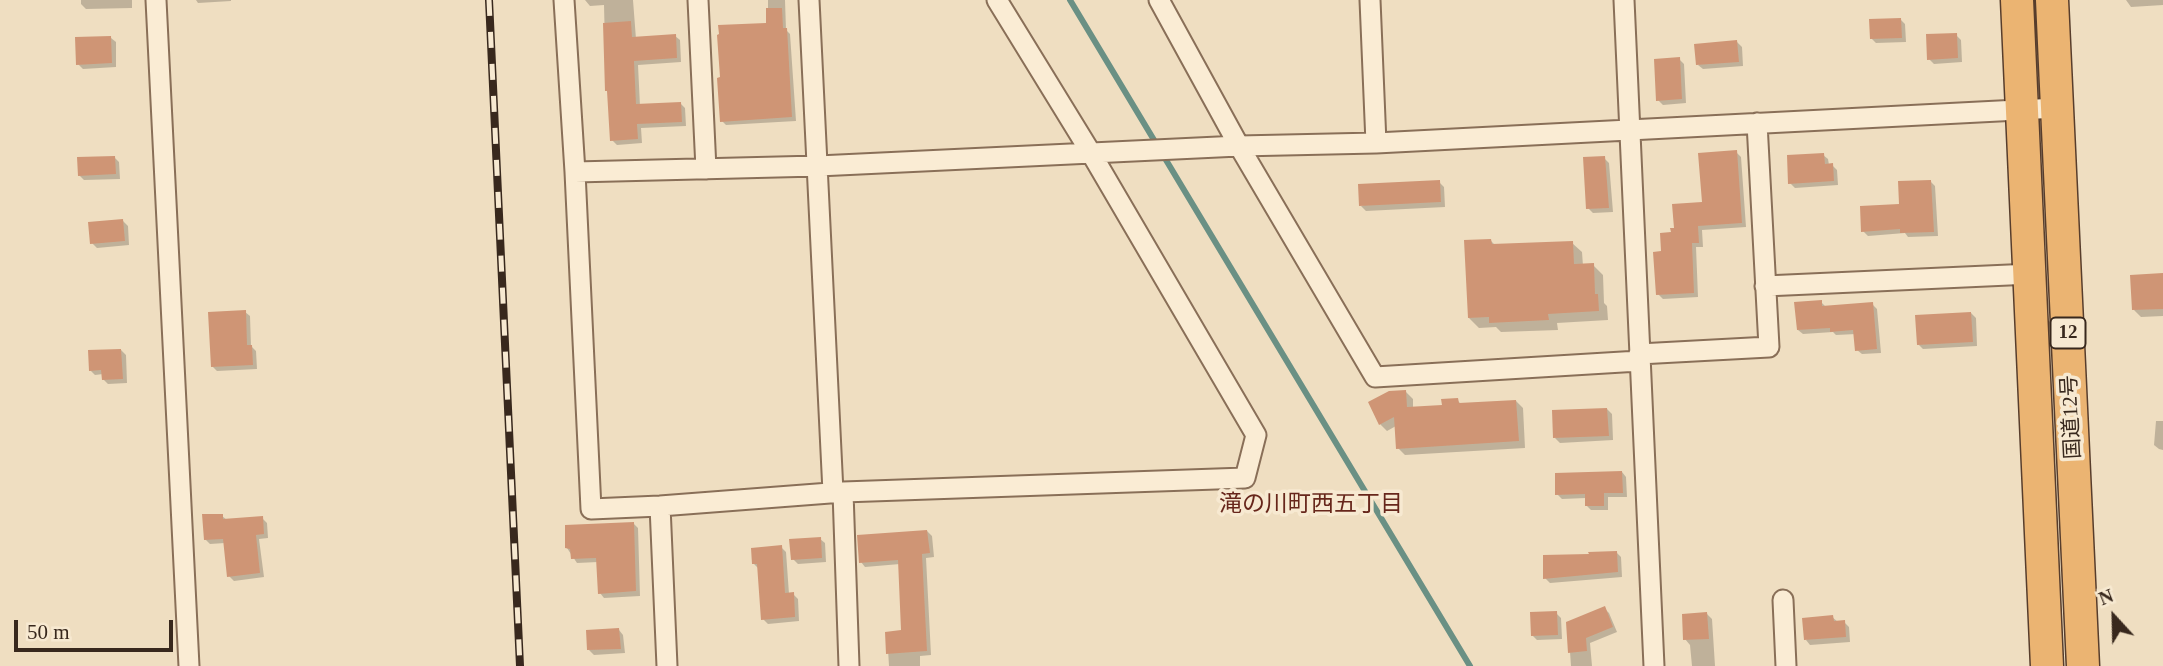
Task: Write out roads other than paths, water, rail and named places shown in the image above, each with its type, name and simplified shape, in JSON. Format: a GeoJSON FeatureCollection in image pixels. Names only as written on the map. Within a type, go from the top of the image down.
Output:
{"type":"FeatureCollection","features":[{"type":"Feature","properties":{"kind":"highway","name":"国道12号"},"geometry":{"type":"LineString","coordinates":[[2017,0],[2048,666]]}},
{"type":"Feature","properties":{"kind":"highway","name":"国道12号"},"geometry":{"type":"LineString","coordinates":[[2052,0],[2084,666]]}},
{"type":"Feature","properties":{"kind":"street"},"geometry":{"type":"LineString","coordinates":[[156,0],[189,666]]}},
{"type":"Feature","properties":{"kind":"street"},"geometry":{"type":"LineString","coordinates":[[564,0],[591,509],[838,492],[1245,478],[1256,435],[1091,153],[997,0]]}},
{"type":"Feature","properties":{"kind":"street"},"geometry":{"type":"LineString","coordinates":[[698,0],[706,169]]}},
{"type":"Feature","properties":{"kind":"street"},"geometry":{"type":"LineString","coordinates":[[809,0],[849,666]]}},
{"type":"Feature","properties":{"kind":"street"},"geometry":{"type":"LineString","coordinates":[[1159,0],[1239,146],[1375,376],[1769,347],[1757,122]]}},
{"type":"Feature","properties":{"kind":"street"},"geometry":{"type":"LineString","coordinates":[[1370,0],[1376,143]]}},
{"type":"Feature","properties":{"kind":"street"},"geometry":{"type":"LineString","coordinates":[[1624,0],[1654,666]]}},
{"type":"Feature","properties":{"kind":"street"},"geometry":{"type":"LineString","coordinates":[[575,172],[818,166],[1239,146],[1376,143],[2057,108]]}},
{"type":"Feature","properties":{"kind":"street"},"geometry":{"type":"LineString","coordinates":[[1765,286],[2031,274]]}},
{"type":"Feature","properties":{"kind":"street"},"geometry":{"type":"LineString","coordinates":[[660,506],[667,666]]}},
{"type":"Feature","properties":{"kind":"street"},"geometry":{"type":"LineString","coordinates":[[1783,600],[1786,666]]}},
{"type":"Feature","properties":{"kind":"waterway"},"geometry":{"type":"LineString","coordinates":[[1070,0],[1157,145]]}},
{"type":"Feature","properties":{"kind":"waterway"},"geometry":{"type":"LineString","coordinates":[[1163,155],[1470,666]]}},
{"type":"Feature","properties":{"kind":"railway"},"geometry":{"type":"LineString","coordinates":[[489,0],[520,666]]}},
{"type":"Feature","properties":{"kind":"district","name":"滝の川町西五丁目"},"geometry":{"type":"Point","coordinates":[1311,505]}}]}
